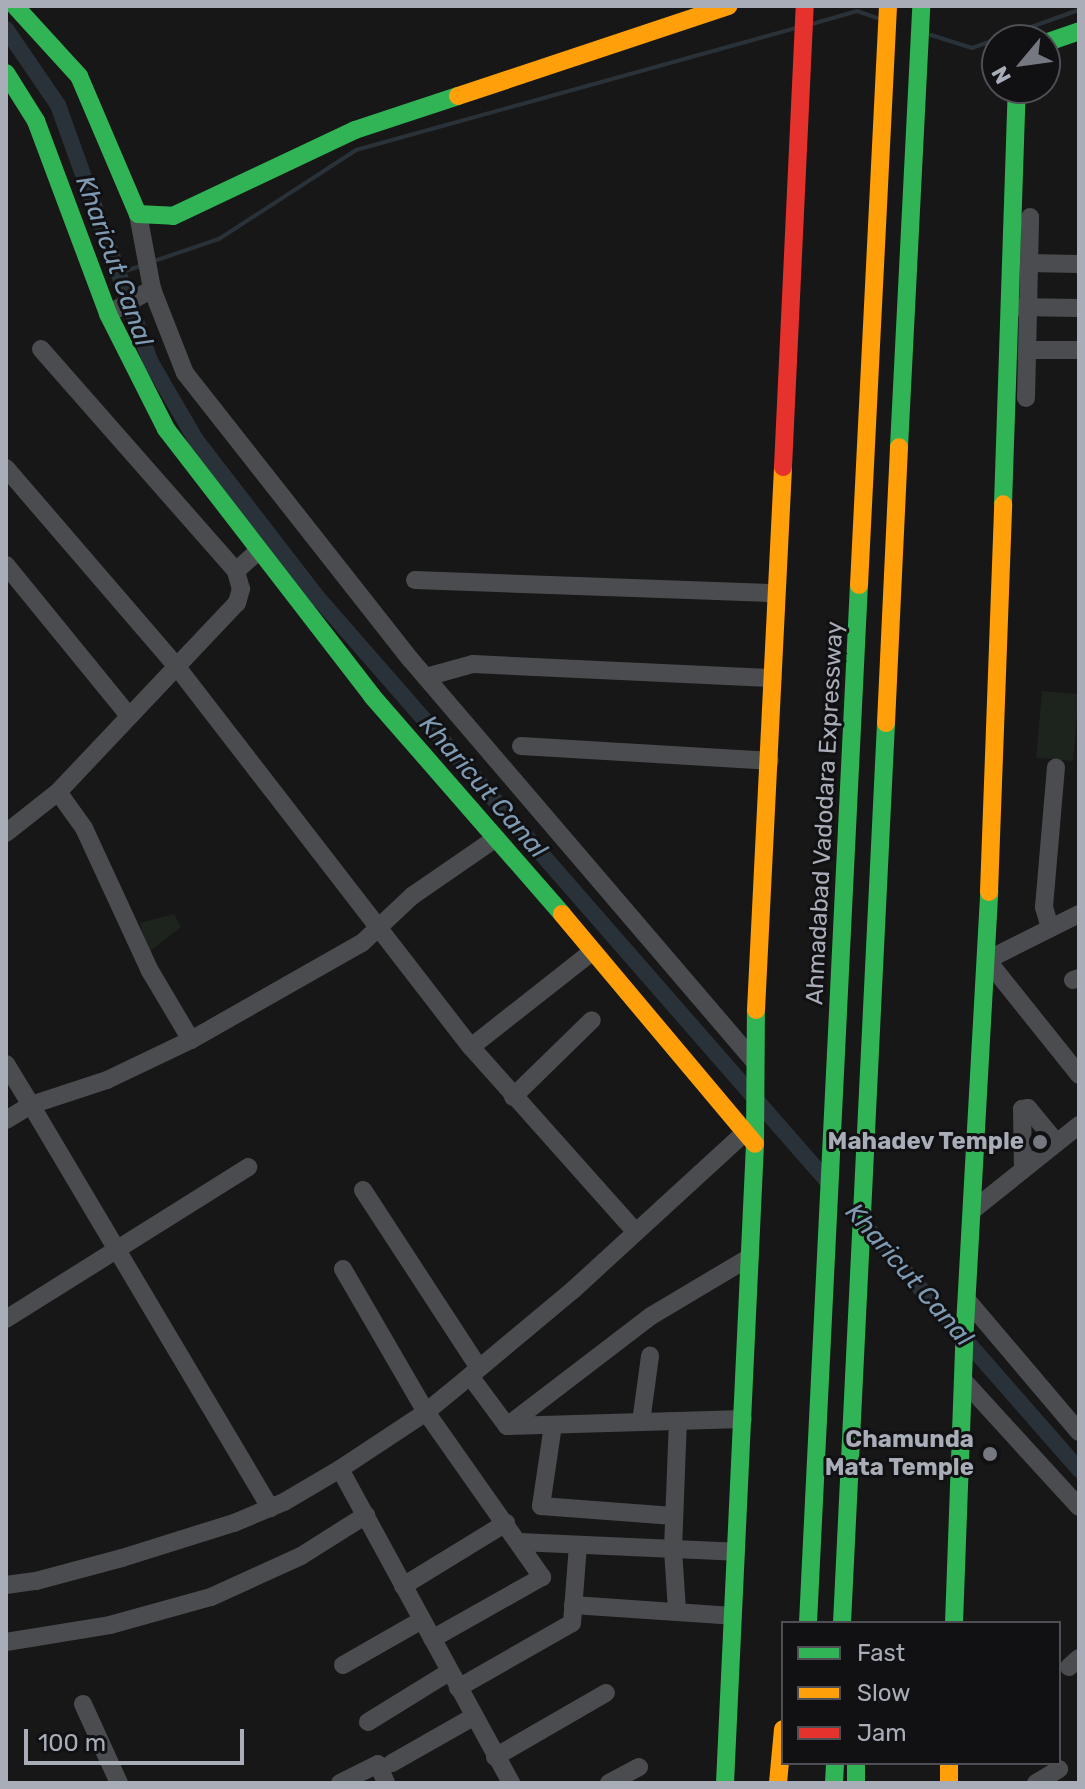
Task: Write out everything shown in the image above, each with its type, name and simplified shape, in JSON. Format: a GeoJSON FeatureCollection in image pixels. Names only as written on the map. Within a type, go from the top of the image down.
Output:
{"type":"FeatureCollection","features":[{"type":"Feature","properties":{"kind":"main road"},"geometry":{"type":"LineString","coordinates":[[15,6],[79,76],[138,214],[173,216],[355,130],[728,6]]}},
{"type":"Feature","properties":{"kind":"main road"},"geometry":{"type":"LineString","coordinates":[[725,1783],[750,1257],[749,1139],[805,6]]}},
{"type":"Feature","properties":{"kind":"main road","name":"Ahmadabad Vadodara Expressway"},"geometry":{"type":"LineString","coordinates":[[808,1621],[888,6]]}},
{"type":"Feature","properties":{"kind":"main road"},"geometry":{"type":"LineString","coordinates":[[842,1621],[865,1202],[921,6]]}},
{"type":"Feature","properties":{"kind":"main road"},"geometry":{"type":"LineString","coordinates":[[6,73],[36,121],[108,314],[166,429],[372,696],[593,951],[749,1139]]}},
{"type":"Feature","properties":{"kind":"main road"},"geometry":{"type":"LineString","coordinates":[[954,1621],[964,1340],[987,960],[1019,307],[1017,104]]}},
{"type":"Feature","properties":{"kind":"main road"},"geometry":{"type":"LineString","coordinates":[[851,1451],[860,1507],[859,1621]]}},
{"type":"Feature","properties":{"kind":"main road"},"geometry":{"type":"LineString","coordinates":[[793,1621],[813,1526]]}},
{"type":"Feature","properties":{"kind":"main road"},"geometry":{"type":"LineString","coordinates":[[778,1783],[781,1751]]}},
{"type":"Feature","properties":{"kind":"street"},"geometry":{"type":"LineString","coordinates":[[138,214],[152,289],[185,373],[426,677],[754,1061]]}},
{"type":"Feature","properties":{"kind":"street"},"geometry":{"type":"LineString","coordinates":[[1026,398],[1027,350],[1019,307],[1029,263],[1030,217]]}},
{"type":"Feature","properties":{"kind":"street"},"geometry":{"type":"LineString","coordinates":[[1029,263],[1079,264]]}},
{"type":"Feature","properties":{"kind":"street"},"geometry":{"type":"LineString","coordinates":[[108,314],[152,289]]}},
{"type":"Feature","properties":{"kind":"street"},"geometry":{"type":"LineString","coordinates":[[1019,307],[1079,308]]}},
{"type":"Feature","properties":{"kind":"street"},"geometry":{"type":"LineString","coordinates":[[6,833],[58,792],[237,603],[241,589],[236,571],[41,349]]}},
{"type":"Feature","properties":{"kind":"street"},"geometry":{"type":"LineString","coordinates":[[1027,350],[1079,350]]}},
{"type":"Feature","properties":{"kind":"street"},"geometry":{"type":"LineString","coordinates":[[6,468],[177,667],[471,1047],[635,1231]]}},
{"type":"Feature","properties":{"kind":"street"},"geometry":{"type":"LineString","coordinates":[[236,571],[259,550]]}},
{"type":"Feature","properties":{"kind":"street"},"geometry":{"type":"LineString","coordinates":[[6,565],[129,716]]}},
{"type":"Feature","properties":{"kind":"street"},"geometry":{"type":"LineString","coordinates":[[415,580],[775,593]]}},
{"type":"Feature","properties":{"kind":"street"},"geometry":{"type":"LineString","coordinates":[[426,677],[473,664],[773,678]]}},
{"type":"Feature","properties":{"kind":"street"},"geometry":{"type":"LineString","coordinates":[[521,746],[770,761]]}},
{"type":"Feature","properties":{"kind":"street"},"geometry":{"type":"LineString","coordinates":[[1050,928],[1044,907],[1056,768]]}},
{"type":"Feature","properties":{"kind":"street"},"geometry":{"type":"LineString","coordinates":[[58,792],[84,828],[150,971],[191,1040]]}},
{"type":"Feature","properties":{"kind":"street"},"geometry":{"type":"LineString","coordinates":[[6,1120],[31,1105],[107,1080],[191,1040],[362,943],[412,896],[496,838]]}},
{"type":"Feature","properties":{"kind":"street"},"geometry":{"type":"LineString","coordinates":[[1079,914],[987,960],[1079,1075]]}},
{"type":"Feature","properties":{"kind":"street"},"geometry":{"type":"LineString","coordinates":[[471,1047],[593,951]]}},
{"type":"Feature","properties":{"kind":"street"},"geometry":{"type":"LineString","coordinates":[[513,1097],[592,1020]]}},
{"type":"Feature","properties":{"kind":"street"},"geometry":{"type":"LineString","coordinates":[[6,1064],[270,1508]]}},
{"type":"Feature","properties":{"kind":"street"},"geometry":{"type":"LineString","coordinates":[[1023,1170],[1022,1109],[1028,1108],[1057,1143]]}},
{"type":"Feature","properties":{"kind":"street"},"geometry":{"type":"LineString","coordinates":[[973,1210],[1079,1125]]}},
{"type":"Feature","properties":{"kind":"street"},"geometry":{"type":"LineString","coordinates":[[8,1581],[122,1558],[270,1508],[340,1469],[426,1412],[573,1290],[635,1231],[749,1139]]}},
{"type":"Feature","properties":{"kind":"street"},"geometry":{"type":"LineString","coordinates":[[6,1319],[118,1252],[248,1167]]}},
{"type":"Feature","properties":{"kind":"street"},"geometry":{"type":"LineString","coordinates":[[363,1190],[507,1426]]}},
{"type":"Feature","properties":{"kind":"street"},"geometry":{"type":"LineString","coordinates":[[507,1426],[651,1316],[750,1257]]}},
{"type":"Feature","properties":{"kind":"street"},"geometry":{"type":"LineString","coordinates":[[343,1269],[426,1412],[542,1577],[432,1639]]}},
{"type":"Feature","properties":{"kind":"street"},"geometry":{"type":"LineString","coordinates":[[967,1300],[1079,1432]]}},
{"type":"Feature","properties":{"kind":"street"},"geometry":{"type":"LineString","coordinates":[[641,1422],[650,1356]]}},
{"type":"Feature","properties":{"kind":"street"},"geometry":{"type":"LineString","coordinates":[[963,1380],[1079,1507]]}},
{"type":"Feature","properties":{"kind":"street"},"geometry":{"type":"LineString","coordinates":[[507,1426],[743,1419]]}},
{"type":"Feature","properties":{"kind":"street"},"geometry":{"type":"LineString","coordinates":[[677,1610],[673,1549],[678,1421]]}},
{"type":"Feature","properties":{"kind":"street"},"geometry":{"type":"LineString","coordinates":[[553,1425],[541,1506],[674,1516]]}},
{"type":"Feature","properties":{"kind":"street"},"geometry":{"type":"LineString","coordinates":[[340,1469],[511,1783]]}},
{"type":"Feature","properties":{"kind":"street"},"geometry":{"type":"LineString","coordinates":[[6,1642],[110,1625],[211,1597],[301,1556],[366,1515]]}},
{"type":"Feature","properties":{"kind":"street"},"geometry":{"type":"LineString","coordinates":[[403,1586],[506,1523]]}},
{"type":"Feature","properties":{"kind":"street"},"geometry":{"type":"LineString","coordinates":[[519,1542],[736,1552]]}},
{"type":"Feature","properties":{"kind":"street"},"geometry":{"type":"LineString","coordinates":[[368,1722],[572,1623],[578,1545]]}},
{"type":"Feature","properties":{"kind":"street"},"geometry":{"type":"LineString","coordinates":[[573,1605],[733,1616]]}},
{"type":"Feature","properties":{"kind":"street"},"geometry":{"type":"LineString","coordinates":[[343,1665],[422,1620]]}},
{"type":"Feature","properties":{"kind":"street"},"geometry":{"type":"LineString","coordinates":[[495,1757],[606,1693]]}},
{"type":"Feature","properties":{"kind":"street"},"geometry":{"type":"LineString","coordinates":[[83,1704],[119,1783]]}},
{"type":"Feature","properties":{"kind":"street"},"geometry":{"type":"LineString","coordinates":[[392,1763],[473,1717]]}},
{"type":"Feature","properties":{"kind":"street"},"geometry":{"type":"LineString","coordinates":[[340,1783],[378,1764],[386,1783]]}},
{"type":"Feature","properties":{"kind":"street"},"geometry":{"type":"LineString","coordinates":[[609,1783],[639,1767]]}},
{"type":"Feature","properties":{"kind":"street"},"geometry":{"type":"LineString","coordinates":[[1036,1783],[1059,1769]]}},
{"type":"Feature","properties":{"kind":"shaded area"},"geometry":{"type":"Polygon","coordinates":[[[1042,691],[1079,694],[1073,761],[1036,758],[1042,691]]]}},
{"type":"Feature","properties":{"kind":"shaded area"},"geometry":{"type":"Polygon","coordinates":[[[174,914],[181,927],[148,953],[140,923],[174,914]]]}},
{"type":"Feature","properties":{"kind":"waterway"},"geometry":{"type":"LineString","coordinates":[[931,35],[972,48],[1079,10]]}},
{"type":"Feature","properties":{"kind":"waterway"},"geometry":{"type":"LineString","coordinates":[[812,24],[857,11],[877,18]]}},
{"type":"Feature","properties":{"kind":"waterway"},"geometry":{"type":"LineString","coordinates":[[151,262],[219,239],[356,150],[796,28]]}},
{"type":"Feature","properties":{"kind":"waterway","name":"Kharicut Canal"},"geometry":{"type":"LineString","coordinates":[[6,29],[58,105],[150,361],[196,440],[319,599],[828,1182]]}},
{"type":"Feature","properties":{"kind":"waterway"},"geometry":{"type":"LineString","coordinates":[[119,273],[143,265]]}},
{"type":"Feature","properties":{"kind":"waterway","name":"Kharicut Canal"},"geometry":{"type":"LineString","coordinates":[[864,1224],[1079,1470]]}},
{"type":"Feature","properties":{"kind":"traffic: fast"},"geometry":{"type":"LineString","coordinates":[[15,6],[79,76],[138,214],[173,216],[355,130],[458,96]]}},
{"type":"Feature","properties":{"kind":"traffic: fast"},"geometry":{"type":"LineString","coordinates":[[899,447],[921,6]]}},
{"type":"Feature","properties":{"kind":"traffic: fast"},"geometry":{"type":"LineString","coordinates":[[1061,37],[1079,31]]}},
{"type":"Feature","properties":{"kind":"traffic: fast"},"geometry":{"type":"LineString","coordinates":[[6,73],[36,121],[108,314],[166,429],[372,696],[562,914]]}},
{"type":"Feature","properties":{"kind":"traffic: fast"},"geometry":{"type":"LineString","coordinates":[[1003,504],[1016,104]]}},
{"type":"Feature","properties":{"kind":"traffic: fast"},"geometry":{"type":"LineString","coordinates":[[808,1621],[859,585]]}},
{"type":"Feature","properties":{"kind":"traffic: fast"},"geometry":{"type":"LineString","coordinates":[[842,1621],[886,723]]}},
{"type":"Feature","properties":{"kind":"traffic: fast"},"geometry":{"type":"LineString","coordinates":[[954,1621],[964,1344],[989,892]]}},
{"type":"Feature","properties":{"kind":"traffic: fast"},"geometry":{"type":"LineString","coordinates":[[725,1783],[755,1144],[756,1010]]}},
{"type":"Feature","properties":{"kind":"traffic: fast"},"geometry":{"type":"LineString","coordinates":[[834,1783],[835,1765]]}},
{"type":"Feature","properties":{"kind":"traffic: fast"},"geometry":{"type":"LineString","coordinates":[[856,1765],[856,1783]]}},
{"type":"Feature","properties":{"kind":"traffic: slow"},"geometry":{"type":"LineString","coordinates":[[458,96],[728,6]]}},
{"type":"Feature","properties":{"kind":"traffic: slow"},"geometry":{"type":"LineString","coordinates":[[859,585],[888,6]]}},
{"type":"Feature","properties":{"kind":"traffic: slow"},"geometry":{"type":"LineString","coordinates":[[886,723],[899,447]]}},
{"type":"Feature","properties":{"kind":"traffic: slow"},"geometry":{"type":"LineString","coordinates":[[756,1010],[783,467]]}},
{"type":"Feature","properties":{"kind":"traffic: slow"},"geometry":{"type":"LineString","coordinates":[[989,892],[1003,504]]}},
{"type":"Feature","properties":{"kind":"traffic: slow"},"geometry":{"type":"LineString","coordinates":[[562,914],[755,1144]]}},
{"type":"Feature","properties":{"kind":"traffic: slow"},"geometry":{"type":"LineString","coordinates":[[778,1783],[781,1751]]}},
{"type":"Feature","properties":{"kind":"traffic: slow"},"geometry":{"type":"LineString","coordinates":[[949,1765],[949,1783]]}},
{"type":"Feature","properties":{"kind":"traffic: jam"},"geometry":{"type":"LineString","coordinates":[[783,467],[805,6]]}},
{"type":"Feature","properties":{"kind":"place","name":"Mahadev Temple"},"geometry":{"type":"Point","coordinates":[1040,1142]}},
{"type":"Feature","properties":{"kind":"place","name":"Chamunda Mata Temple"},"geometry":{"type":"Point","coordinates":[990,1454]}}]}
